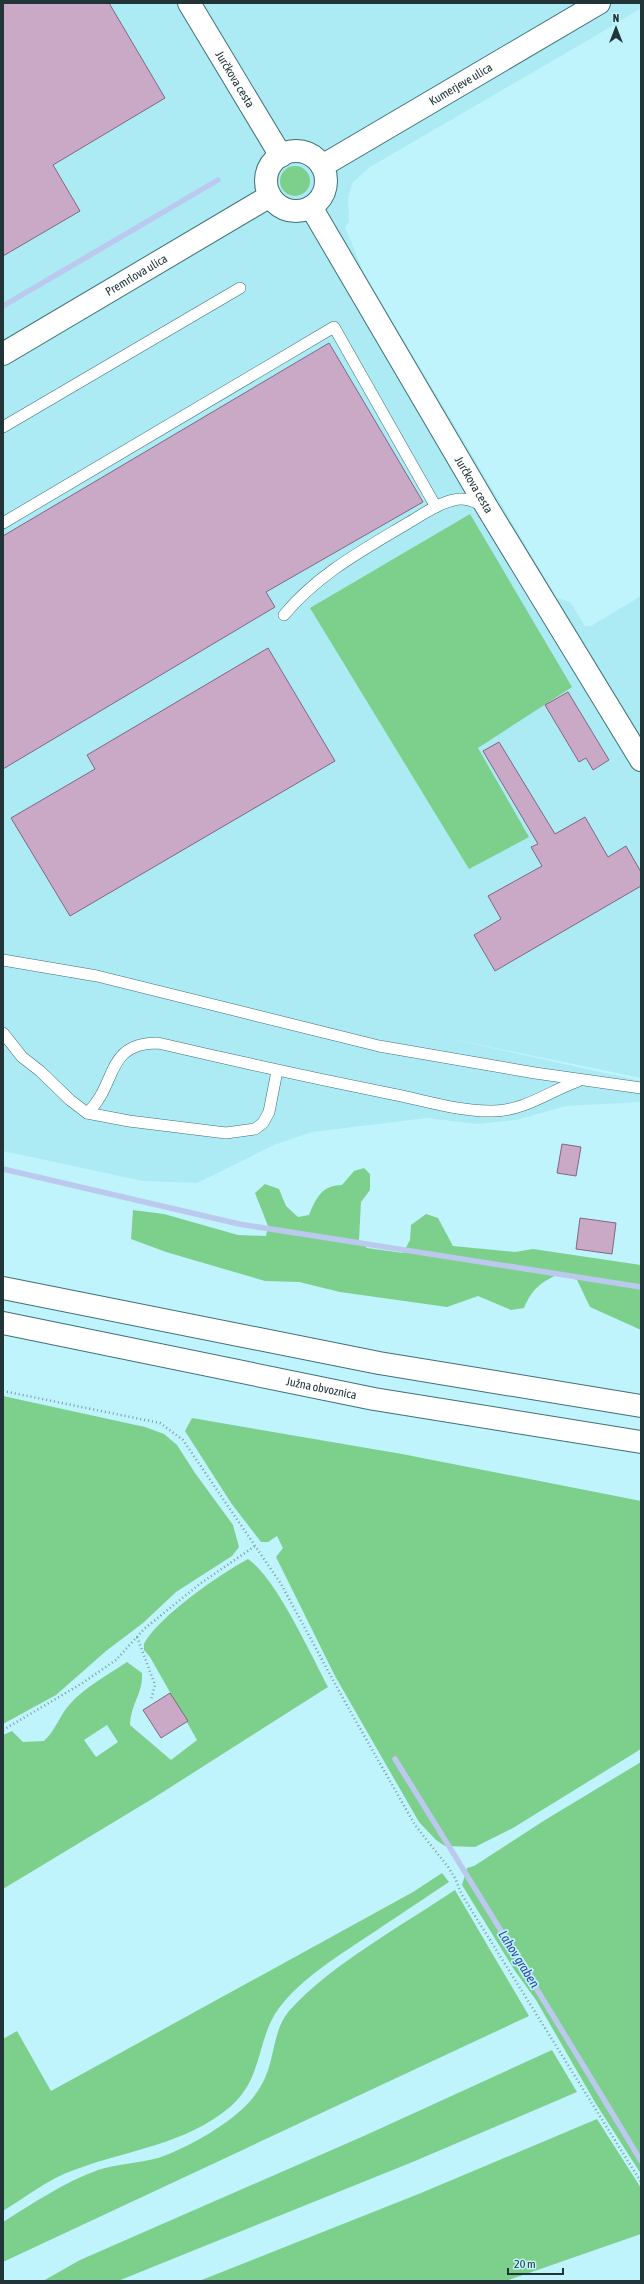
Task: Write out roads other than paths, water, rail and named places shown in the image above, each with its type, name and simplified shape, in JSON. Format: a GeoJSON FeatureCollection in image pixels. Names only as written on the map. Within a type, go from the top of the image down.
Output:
{"type":"FeatureCollection","features":[{"type":"Feature","properties":{"kind":"main road","name":"Jurčkova cesta"},"geometry":{"type":"LineString","coordinates":[[189,3],[281,156]]}},
{"type":"Feature","properties":{"kind":"main road","name":"Kumerjeve ulica"},"geometry":{"type":"LineString","coordinates":[[322,166],[600,3]]}},
{"type":"Feature","properties":{"kind":"main road"},"geometry":{"type":"LineString","coordinates":[[296,151],[303,152],[311,155],[322,166],[325,174],[325,189],[317,202],[310,207],[303,210],[288,210],[281,207],[270,196],[267,189],[267,174],[270,166],[281,156],[296,151]]}},
{"type":"Feature","properties":{"kind":"main road","name":"Premrlova ulica"},"geometry":{"type":"LineString","coordinates":[[3,354],[270,196]]}},
{"type":"Feature","properties":{"kind":"main road","name":"Jurčkova cesta"},"geometry":{"type":"LineString","coordinates":[[310,207],[488,509],[641,760]]}},
{"type":"Feature","properties":{"kind":"main road"},"geometry":{"type":"LineString","coordinates":[[3,1288],[379,1363],[641,1406]]}},
{"type":"Feature","properties":{"kind":"main road","name":"Južna obvoznica"},"geometry":{"type":"LineString","coordinates":[[3,1323],[374,1399],[641,1442]]}},
{"type":"Feature","properties":{"kind":"lane"},"geometry":{"type":"LineString","coordinates":[[3,427],[240,288]]}},
{"type":"Feature","properties":{"kind":"lane"},"geometry":{"type":"LineString","coordinates":[[3,523],[334,327],[436,507]]}},
{"type":"Feature","properties":{"kind":"lane"},"geometry":{"type":"LineString","coordinates":[[284,615],[319,578],[351,557],[436,507],[452,500],[462,499],[473,501],[488,509]]}},
{"type":"Feature","properties":{"kind":"lane"},"geometry":{"type":"LineString","coordinates":[[3,960],[97,976],[379,1046],[581,1080],[641,1088]]}},
{"type":"Feature","properties":{"kind":"lane"},"geometry":{"type":"LineString","coordinates":[[3,1033],[22,1057],[40,1070],[70,1100],[87,1113],[129,1121],[226,1133],[255,1129],[263,1123],[269,1112],[277,1071]]}},
{"type":"Feature","properties":{"kind":"lane"},"geometry":{"type":"LineString","coordinates":[[87,1113],[104,1089],[118,1058],[125,1050],[145,1043],[158,1043],[277,1071],[460,1107],[493,1112],[512,1109],[534,1102],[558,1088],[581,1080]]}},
{"type":"Feature","properties":{"kind":"waterway"},"geometry":{"type":"LineString","coordinates":[[3,306],[218,180]]}},
{"type":"Feature","properties":{"kind":"waterway"},"geometry":{"type":"LineString","coordinates":[[3,1169],[239,1224],[641,1287]]}},
{"type":"Feature","properties":{"kind":"waterway","name":"Lahov graben"},"geometry":{"type":"LineString","coordinates":[[395,1759],[641,2161]]}}]}
